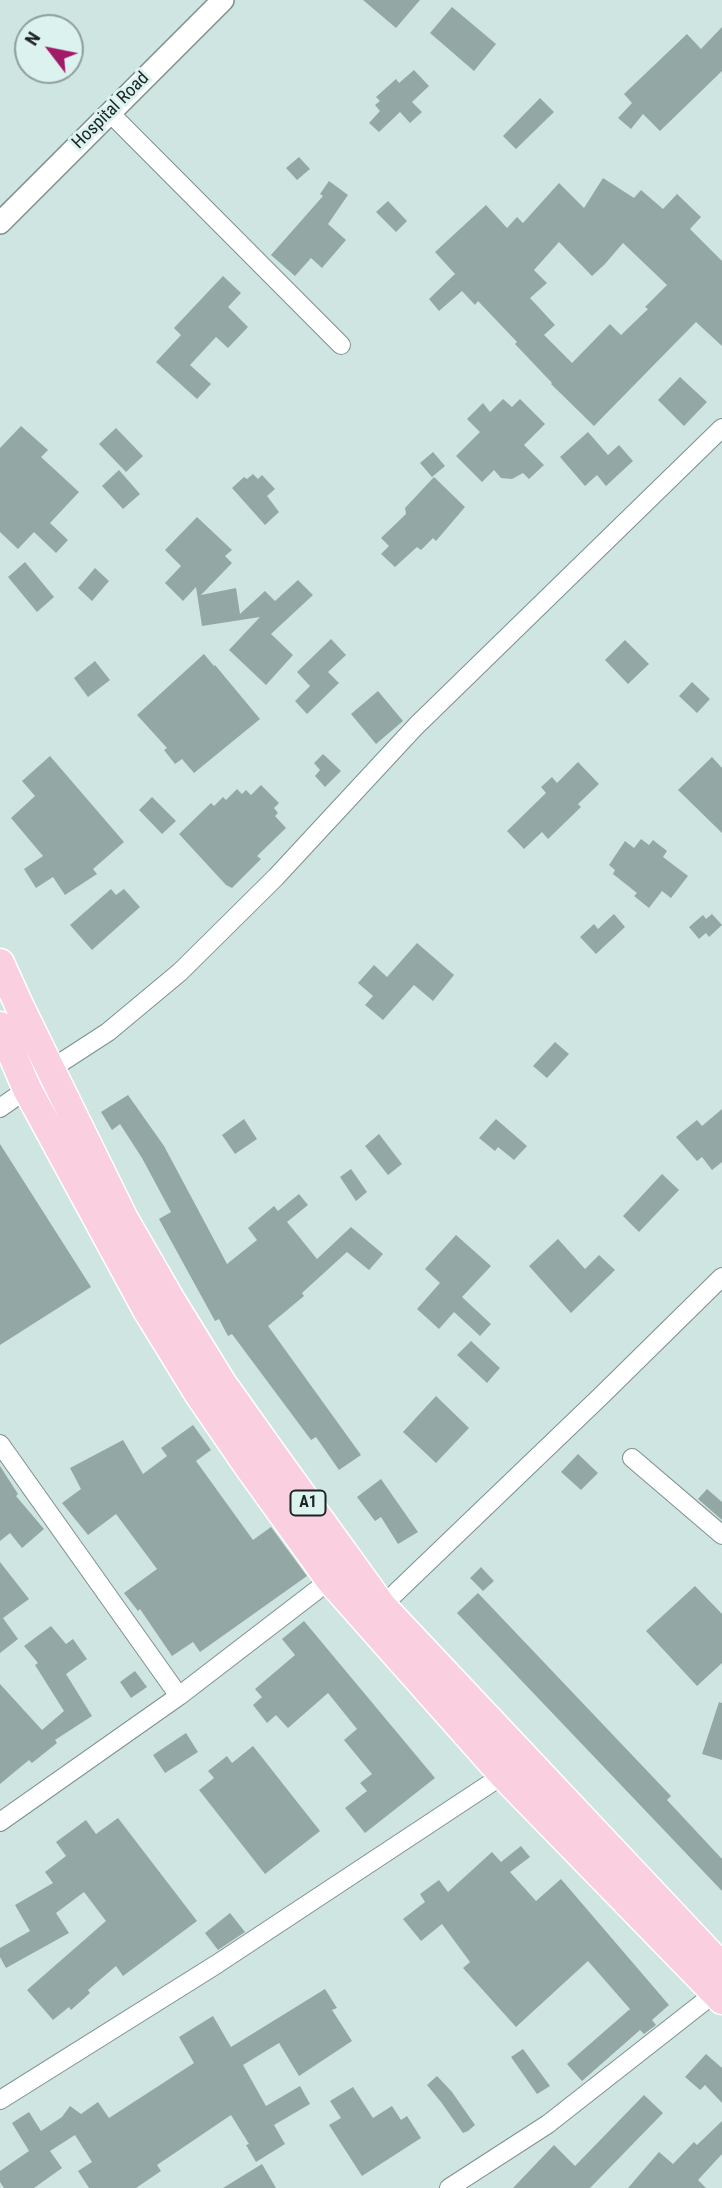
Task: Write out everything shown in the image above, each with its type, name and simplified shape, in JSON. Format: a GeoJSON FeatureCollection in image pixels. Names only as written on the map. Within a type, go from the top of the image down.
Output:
{"type":"FeatureCollection","features":[{"type":"Feature","properties":{"kind":"highway","name":"A1"},"geometry":{"type":"LineString","coordinates":[[0,962],[124,1219],[222,1383],[382,1606],[720,1987]]}},
{"type":"Feature","properties":{"kind":"highway","name":"A1"},"geometry":{"type":"LineString","coordinates":[[0,1026],[27,1089],[111,1245],[190,1381],[330,1580],[503,1775],[720,1987]]}},
{"type":"Feature","properties":{"kind":"street","name":"Hospital Road"},"geometry":{"type":"LineString","coordinates":[[0,223],[223,0]]}},
{"type":"Feature","properties":{"kind":"street"},"geometry":{"type":"LineString","coordinates":[[110,112],[341,345]]}},
{"type":"Feature","properties":{"kind":"street"},"geometry":{"type":"LineString","coordinates":[[51,1069],[108,1032],[180,972],[276,877],[416,726],[722,428]]}},
{"type":"Feature","properties":{"kind":"street"},"geometry":{"type":"LineString","coordinates":[[0,1108],[27,1089]]}},
{"type":"Feature","properties":{"kind":"street"},"geometry":{"type":"LineString","coordinates":[[382,1606],[722,1277]]}},
{"type":"Feature","properties":{"kind":"street"},"geometry":{"type":"LineString","coordinates":[[0,1444],[179,1696]]}},
{"type":"Feature","properties":{"kind":"street"},"geometry":{"type":"LineString","coordinates":[[632,1458],[722,1535]]}},
{"type":"Feature","properties":{"kind":"street"},"geometry":{"type":"LineString","coordinates":[[0,1822],[179,1696],[330,1580]]}},
{"type":"Feature","properties":{"kind":"street"},"geometry":{"type":"LineString","coordinates":[[0,2100],[217,1965],[503,1775]]}},
{"type":"Feature","properties":{"kind":"street"},"geometry":{"type":"LineString","coordinates":[[449,2188],[548,2124],[720,1987]]}},
{"type":"Feature","properties":{"kind":"building"},"geometry":{"type":"Polygon","coordinates":[[[363,0],[420,0],[396,28],[363,0]]]}},
{"type":"Feature","properties":{"kind":"building"},"geometry":{"type":"Polygon","coordinates":[[[452,7],[496,44],[474,71],[430,33],[452,7]]]}},
{"type":"Feature","properties":{"kind":"building"},"geometry":{"type":"Polygon","coordinates":[[[722,27],[722,71],[660,131],[643,114],[631,129],[618,118],[632,103],[624,94],[687,34],[701,49],[722,27]]]}},
{"type":"Feature","properties":{"kind":"building"},"geometry":{"type":"Polygon","coordinates":[[[414,70],[429,86],[412,102],[422,112],[410,123],[400,112],[379,132],[369,123],[380,111],[375,105],[380,101],[376,97],[396,79],[399,83],[414,70]]]}},
{"type":"Feature","properties":{"kind":"building"},"geometry":{"type":"Polygon","coordinates":[[[540,98],[554,112],[516,149],[503,136],[540,98]]]}},
{"type":"Feature","properties":{"kind":"building"},"geometry":{"type":"Polygon","coordinates":[[[299,157],[310,169],[297,180],[286,168],[299,157]]]}},
{"type":"Feature","properties":{"kind":"building"},"geometry":{"type":"Polygon","coordinates":[[[603,178],[634,198],[641,190],[663,209],[677,194],[701,217],[690,229],[722,261],[722,346],[696,322],[594,426],[551,384],[515,344],[517,342],[478,301],[475,305],[462,291],[439,311],[429,299],[455,274],[435,252],[486,205],[507,228],[517,217],[523,223],[559,183],[584,208],[603,178]],[[559,242],[534,270],[547,283],[530,298],[555,325],[544,335],[572,363],[610,324],[621,335],[648,309],[645,307],[667,285],[623,243],[592,276],[559,242]]]}},
{"type":"Feature","properties":{"kind":"building"},"geometry":{"type":"Polygon","coordinates":[[[329,181],[348,195],[328,224],[346,240],[322,268],[311,258],[295,276],[271,255],[323,196],[320,194],[329,181]]]}},
{"type":"Feature","properties":{"kind":"building"},"geometry":{"type":"Polygon","coordinates":[[[388,201],[407,221],[396,232],[376,212],[388,201]]]}},
{"type":"Feature","properties":{"kind":"building"},"geometry":{"type":"Polygon","coordinates":[[[223,276],[241,293],[228,307],[248,327],[228,348],[216,337],[190,365],[211,384],[197,399],[156,362],[181,335],[174,328],[223,276]]]}},
{"type":"Feature","properties":{"kind":"building"},"geometry":{"type":"Polygon","coordinates":[[[680,377],[707,402],[684,426],[658,400],[680,377]]]}},
{"type":"Feature","properties":{"kind":"building"},"geometry":{"type":"Polygon","coordinates":[[[503,399],[512,407],[520,399],[545,424],[524,445],[544,465],[529,479],[523,473],[512,479],[501,478],[494,470],[482,482],[456,456],[480,432],[467,419],[483,403],[490,412],[503,399]]]}},
{"type":"Feature","properties":{"kind":"building"},"geometry":{"type":"Polygon","coordinates":[[[21,426],[48,450],[41,457],[79,492],[50,523],[68,540],[56,553],[34,532],[18,549],[0,532],[0,448],[21,426]]]}},
{"type":"Feature","properties":{"kind":"building"},"geometry":{"type":"Polygon","coordinates":[[[116,428],[143,456],[126,472],[99,444],[116,428]]]}},
{"type":"Feature","properties":{"kind":"building"},"geometry":{"type":"Polygon","coordinates":[[[588,432],[608,455],[619,445],[633,461],[606,486],[597,475],[585,486],[560,457],[588,432]]]}},
{"type":"Feature","properties":{"kind":"building"},"geometry":{"type":"Polygon","coordinates":[[[433,452],[445,466],[432,477],[420,463],[433,452]]]}},
{"type":"Feature","properties":{"kind":"building"},"geometry":{"type":"Polygon","coordinates":[[[119,470],[140,494],[123,509],[102,486],[119,470]]]}},
{"type":"Feature","properties":{"kind":"building"},"geometry":{"type":"Polygon","coordinates":[[[253,474],[258,479],[262,475],[275,489],[267,496],[279,512],[265,525],[232,488],[244,477],[247,479],[253,474]]]}},
{"type":"Feature","properties":{"kind":"building"},"geometry":{"type":"Polygon","coordinates":[[[434,477],[465,507],[436,541],[433,538],[421,550],[417,547],[395,567],[381,554],[389,546],[381,538],[406,514],[405,508],[434,477]]]}},
{"type":"Feature","properties":{"kind":"building"},"geometry":{"type":"Polygon","coordinates":[[[197,517],[232,550],[225,556],[232,563],[201,595],[236,588],[240,614],[265,591],[275,601],[298,580],[313,595],[271,634],[293,655],[266,685],[229,650],[260,617],[202,626],[196,587],[183,601],[165,583],[181,566],[165,550],[197,517]]]}},
{"type":"Feature","properties":{"kind":"building"},"geometry":{"type":"Polygon","coordinates":[[[25,562],[54,597],[37,612],[8,577],[25,562]]]}},
{"type":"Feature","properties":{"kind":"building"},"geometry":{"type":"Polygon","coordinates":[[[95,568],[109,581],[92,601],[78,588],[95,568]]]}},
{"type":"Feature","properties":{"kind":"building"},"geometry":{"type":"Polygon","coordinates":[[[331,639],[346,655],[328,672],[339,683],[307,714],[295,701],[310,686],[297,672],[331,639]]]}},
{"type":"Feature","properties":{"kind":"building"},"geometry":{"type":"Polygon","coordinates":[[[625,640],[649,664],[628,684],[605,660],[625,640]]]}},
{"type":"Feature","properties":{"kind":"building"},"geometry":{"type":"Polygon","coordinates":[[[204,654],[260,719],[194,773],[182,759],[175,764],[164,750],[167,748],[137,715],[204,654]]]}},
{"type":"Feature","properties":{"kind":"building"},"geometry":{"type":"Polygon","coordinates":[[[95,661],[110,680],[88,697],[74,678],[95,661]]]}},
{"type":"Feature","properties":{"kind":"building"},"geometry":{"type":"Polygon","coordinates":[[[692,682],[710,699],[697,713],[679,696],[692,682]]]}},
{"type":"Feature","properties":{"kind":"building"},"geometry":{"type":"Polygon","coordinates":[[[378,691],[403,721],[376,744],[351,714],[378,691]]]}},
{"type":"Feature","properties":{"kind":"building"},"geometry":{"type":"Polygon","coordinates":[[[323,754],[341,771],[325,787],[315,776],[320,770],[314,763],[323,754]]]}},
{"type":"Feature","properties":{"kind":"building"},"geometry":{"type":"Polygon","coordinates":[[[50,756],[124,842],[93,869],[97,874],[65,895],[53,877],[36,888],[24,869],[43,856],[11,818],[35,796],[22,781],[50,756]]]}},
{"type":"Feature","properties":{"kind":"building"},"geometry":{"type":"Polygon","coordinates":[[[712,757],[722,768],[722,833],[678,790],[712,757]]]}},
{"type":"Feature","properties":{"kind":"building"},"geometry":{"type":"Polygon","coordinates":[[[578,762],[599,784],[578,804],[581,807],[548,839],[542,832],[524,849],[507,831],[546,793],[541,787],[552,777],[557,783],[578,762]]]}},
{"type":"Feature","properties":{"kind":"building"},"geometry":{"type":"Polygon","coordinates":[[[261,785],[279,803],[274,808],[278,813],[275,816],[286,828],[257,856],[261,859],[232,888],[226,885],[179,834],[211,803],[214,806],[223,797],[226,800],[237,789],[242,794],[246,790],[251,795],[261,785]]]}},
{"type":"Feature","properties":{"kind":"building"},"geometry":{"type":"Polygon","coordinates":[[[152,797],[176,821],[162,834],[139,810],[152,797]]]}},
{"type":"Feature","properties":{"kind":"building"},"geometry":{"type":"Polygon","coordinates":[[[641,839],[649,845],[653,840],[667,851],[663,857],[688,876],[671,898],[662,891],[649,908],[634,896],[637,893],[613,874],[615,870],[609,865],[625,841],[634,848],[641,839]]]}},
{"type":"Feature","properties":{"kind":"building"},"geometry":{"type":"Polygon","coordinates":[[[111,889],[116,895],[124,889],[140,907],[92,950],[70,925],[111,889]]]}},
{"type":"Feature","properties":{"kind":"building"},"geometry":{"type":"Polygon","coordinates":[[[614,914],[625,927],[596,954],[580,937],[594,924],[598,929],[614,914]]]}},
{"type":"Feature","properties":{"kind":"building"},"geometry":{"type":"Polygon","coordinates":[[[712,914],[722,925],[709,937],[706,933],[699,939],[689,927],[703,915],[706,919],[712,914]]]}},
{"type":"Feature","properties":{"kind":"building"},"geometry":{"type":"Polygon","coordinates":[[[417,943],[454,975],[433,1001],[414,985],[383,1020],[365,1005],[373,996],[358,983],[374,965],[387,977],[417,943]]]}},
{"type":"Feature","properties":{"kind":"building"},"geometry":{"type":"Polygon","coordinates":[[[555,1042],[569,1054],[547,1078],[533,1066],[555,1042]]]}},
{"type":"Feature","properties":{"kind":"building"},"geometry":{"type":"Polygon","coordinates":[[[128,1095],[164,1146],[227,1264],[257,1240],[248,1228],[274,1206],[278,1211],[299,1194],[308,1205],[287,1222],[317,1259],[351,1227],[383,1254],[369,1270],[347,1252],[302,1293],[304,1296],[268,1326],[361,1455],[339,1470],[316,1437],[311,1440],[232,1334],[228,1336],[219,1319],[215,1321],[159,1219],[171,1212],[142,1158],[120,1124],[112,1130],[101,1112],[128,1095]]]}},
{"type":"Feature","properties":{"kind":"building"},"geometry":{"type":"Polygon","coordinates":[[[722,1109],[722,1162],[712,1170],[702,1157],[697,1161],[676,1137],[697,1120],[702,1126],[722,1109]]]}},
{"type":"Feature","properties":{"kind":"building"},"geometry":{"type":"Polygon","coordinates":[[[244,1119],[257,1139],[235,1154],[222,1135],[244,1119]]]}},
{"type":"Feature","properties":{"kind":"building"},"geometry":{"type":"Polygon","coordinates":[[[496,1119],[527,1146],[514,1160],[498,1147],[495,1151],[479,1138],[496,1119]]]}},
{"type":"Feature","properties":{"kind":"building"},"geometry":{"type":"Polygon","coordinates":[[[379,1134],[402,1164],[388,1175],[365,1146],[379,1134]]]}},
{"type":"Feature","properties":{"kind":"building"},"geometry":{"type":"Polygon","coordinates":[[[0,1144],[91,1287],[0,1345],[0,1144]]]}},
{"type":"Feature","properties":{"kind":"building"},"geometry":{"type":"Polygon","coordinates":[[[351,1169],[367,1192],[356,1201],[340,1177],[351,1169]]]}},
{"type":"Feature","properties":{"kind":"building"},"geometry":{"type":"Polygon","coordinates":[[[662,1174],[679,1190],[639,1232],[623,1216],[662,1174]]]}},
{"type":"Feature","properties":{"kind":"building"},"geometry":{"type":"Polygon","coordinates":[[[456,1235],[491,1266],[462,1297],[491,1324],[480,1336],[454,1312],[439,1329],[417,1309],[440,1283],[425,1269],[456,1235]]]}},
{"type":"Feature","properties":{"kind":"building"},"geometry":{"type":"Polygon","coordinates":[[[558,1239],[585,1269],[599,1255],[615,1270],[571,1313],[529,1266],[558,1239]]]}},
{"type":"Feature","properties":{"kind":"building"},"geometry":{"type":"Polygon","coordinates":[[[471,1341],[500,1368],[487,1383],[457,1355],[471,1341]]]}},
{"type":"Feature","properties":{"kind":"building"},"geometry":{"type":"Polygon","coordinates":[[[436,1396],[469,1428],[436,1463],[403,1432],[436,1396]]]}},
{"type":"Feature","properties":{"kind":"building"},"geometry":{"type":"Polygon","coordinates":[[[193,1425],[211,1450],[196,1461],[253,1540],[271,1527],[307,1576],[200,1652],[193,1642],[172,1656],[140,1609],[138,1611],[124,1593],[157,1569],[116,1514],[88,1535],[62,1503],[81,1489],[70,1468],[123,1440],[143,1474],[167,1456],[161,1448],[193,1425]]]}},
{"type":"Feature","properties":{"kind":"building"},"geometry":{"type":"Polygon","coordinates":[[[578,1454],[598,1473],[581,1490],[561,1472],[578,1454]]]}},
{"type":"Feature","properties":{"kind":"building"},"geometry":{"type":"Polygon","coordinates":[[[0,1466],[18,1494],[16,1496],[44,1529],[22,1548],[10,1533],[0,1541],[0,1466]]]}},
{"type":"Feature","properties":{"kind":"building"},"geometry":{"type":"Polygon","coordinates":[[[381,1479],[418,1532],[398,1544],[381,1517],[375,1521],[357,1497],[381,1479]]]}},
{"type":"Feature","properties":{"kind":"building"},"geometry":{"type":"Polygon","coordinates":[[[707,1489],[722,1502],[722,1520],[698,1499],[707,1489]]]}},
{"type":"Feature","properties":{"kind":"building"},"geometry":{"type":"Polygon","coordinates":[[[0,1562],[29,1599],[3,1618],[18,1639],[0,1653],[0,1562]]]}},
{"type":"Feature","properties":{"kind":"building"},"geometry":{"type":"Polygon","coordinates":[[[481,1567],[494,1581],[483,1591],[470,1578],[481,1567]]]}},
{"type":"Feature","properties":{"kind":"building"},"geometry":{"type":"Polygon","coordinates":[[[695,1586],[722,1614],[722,1663],[697,1686],[646,1631],[695,1586]]]}},
{"type":"Feature","properties":{"kind":"building"},"geometry":{"type":"Polygon","coordinates":[[[478,1593],[671,1796],[667,1800],[722,1859],[722,1891],[457,1613],[478,1593]]]}},
{"type":"Feature","properties":{"kind":"building"},"geometry":{"type":"Polygon","coordinates":[[[304,1621],[435,1778],[365,1833],[345,1808],[367,1791],[360,1783],[372,1774],[344,1740],[357,1729],[328,1693],[288,1728],[276,1715],[267,1723],[253,1705],[262,1697],[255,1689],[295,1655],[282,1639],[304,1621]]]}},
{"type":"Feature","properties":{"kind":"building"},"geometry":{"type":"Polygon","coordinates":[[[51,1626],[66,1644],[73,1639],[87,1659],[66,1674],[92,1716],[55,1740],[57,1743],[32,1763],[29,1760],[0,1784],[0,1684],[42,1730],[64,1711],[35,1665],[38,1663],[24,1646],[51,1626]]]}},
{"type":"Feature","properties":{"kind":"building"},"geometry":{"type":"Polygon","coordinates":[[[135,1671],[147,1687],[131,1698],[120,1682],[135,1671]]]}},
{"type":"Feature","properties":{"kind":"building"},"geometry":{"type":"Polygon","coordinates":[[[719,1702],[722,1703],[722,1760],[702,1754],[719,1702]]]}},
{"type":"Feature","properties":{"kind":"building"},"geometry":{"type":"Polygon","coordinates":[[[186,1733],[198,1752],[165,1773],[153,1755],[186,1733]]]}},
{"type":"Feature","properties":{"kind":"building"},"geometry":{"type":"Polygon","coordinates":[[[253,1746],[320,1831],[265,1874],[199,1790],[214,1778],[208,1771],[227,1756],[232,1763],[253,1746]]]}},
{"type":"Feature","properties":{"kind":"building"},"geometry":{"type":"Polygon","coordinates":[[[118,1818],[197,1921],[123,1976],[116,1966],[88,1990],[90,1993],[71,2010],[69,2007],[53,2020],[27,1990],[106,1921],[84,1892],[56,1913],[69,1933],[6,1968],[0,1957],[0,1948],[30,1931],[15,1905],[53,1883],[45,1872],[66,1856],[56,1842],[86,1820],[96,1834],[118,1818]]]}},
{"type":"Feature","properties":{"kind":"building"},"geometry":{"type":"Polygon","coordinates":[[[521,1846],[530,1857],[510,1872],[536,1901],[561,1879],[669,2005],[652,2020],[656,2025],[644,2034],[640,2030],[582,2081],[567,2064],[630,2009],[588,1961],[516,2027],[463,1968],[470,1962],[442,1924],[421,1941],[403,1919],[425,1902],[420,1894],[439,1880],[448,1892],[492,1852],[501,1862],[521,1846]]]}},
{"type":"Feature","properties":{"kind":"building"},"geometry":{"type":"Polygon","coordinates":[[[230,1913],[245,1932],[218,1950],[205,1933],[230,1913]]]}},
{"type":"Feature","properties":{"kind":"building"},"geometry":{"type":"Polygon","coordinates":[[[325,1989],[337,2008],[332,2010],[352,2041],[299,2076],[279,2043],[243,2065],[266,2106],[300,2086],[310,2104],[274,2125],[285,2144],[256,2162],[246,2145],[249,2144],[231,2115],[157,2165],[161,2171],[136,2188],[89,2188],[78,2171],[92,2162],[75,2135],[50,2151],[62,2168],[34,2188],[4,2188],[0,2182],[0,2171],[29,2151],[12,2123],[29,2112],[41,2131],[62,2117],[70,2106],[81,2114],[98,2102],[109,2118],[194,2063],[179,2037],[213,2016],[231,2047],[325,1989]]]}},
{"type":"Feature","properties":{"kind":"building"},"geometry":{"type":"Polygon","coordinates":[[[523,2049],[550,2086],[537,2094],[511,2057],[523,2049]]]}},
{"type":"Feature","properties":{"kind":"building"},"geometry":{"type":"Polygon","coordinates":[[[706,2054],[722,2068],[722,2103],[705,2085],[700,2090],[685,2077],[706,2054]]]}},
{"type":"Feature","properties":{"kind":"building"},"geometry":{"type":"Polygon","coordinates":[[[437,2076],[475,2125],[468,2131],[463,2133],[427,2085],[437,2076]]]}},
{"type":"Feature","properties":{"kind":"building"},"geometry":{"type":"Polygon","coordinates":[[[353,2087],[373,2118],[392,2106],[401,2120],[407,2116],[421,2138],[362,2176],[329,2125],[341,2118],[330,2101],[353,2087]]]}},
{"type":"Feature","properties":{"kind":"building"},"geometry":{"type":"Polygon","coordinates":[[[644,2095],[663,2113],[590,2188],[513,2188],[554,2145],[575,2166],[644,2095]]]}},
{"type":"Feature","properties":{"kind":"building"},"geometry":{"type":"Polygon","coordinates":[[[722,2121],[722,2154],[698,2180],[706,2188],[628,2188],[659,2152],[673,2164],[694,2142],[697,2145],[722,2121]]]}},
{"type":"Feature","properties":{"kind":"building"},"geometry":{"type":"Polygon","coordinates":[[[262,2164],[276,2188],[223,2188],[262,2164]]]}}]}
